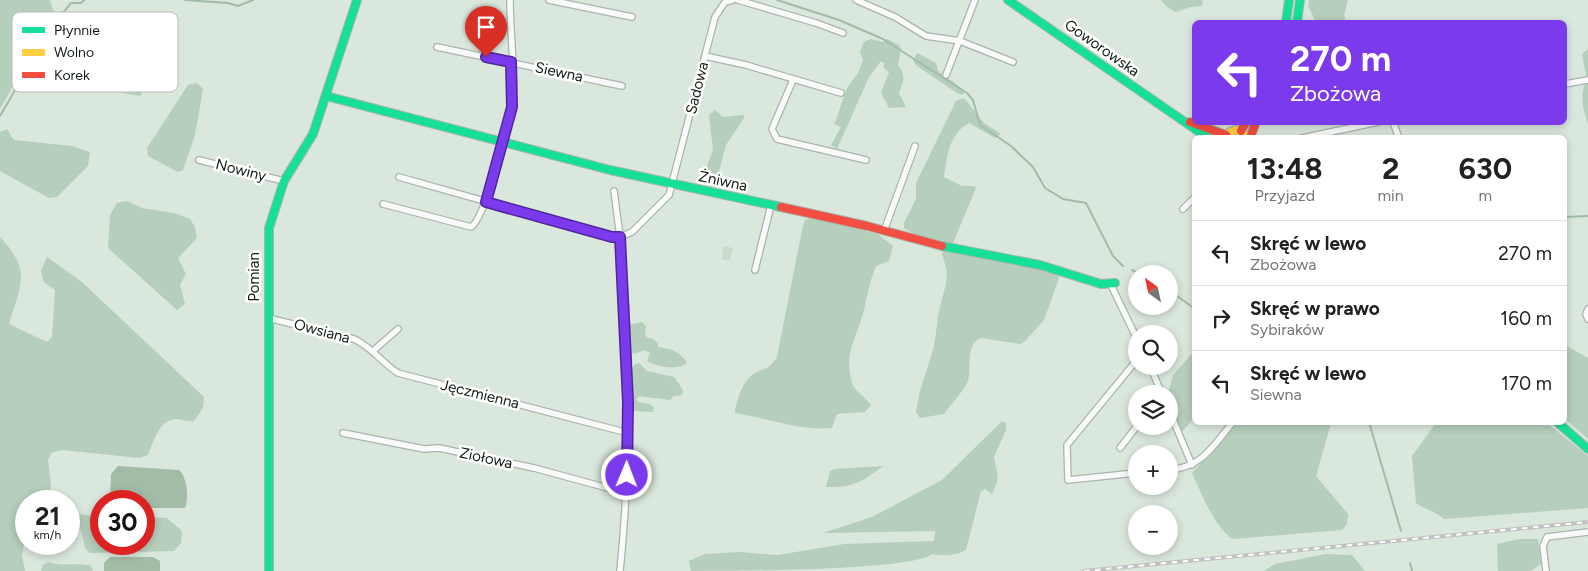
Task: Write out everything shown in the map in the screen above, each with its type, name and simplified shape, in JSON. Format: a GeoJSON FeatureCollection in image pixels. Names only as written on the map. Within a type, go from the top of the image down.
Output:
{"type":"FeatureCollection","features":[{"type":"Feature","properties":{"kind":"street","name":"Pomian"},"geometry":{"type":"LineString","coordinates":[[269,571],[269,228],[284,181],[309,142],[357,0]]}},
{"type":"Feature","properties":{"kind":"street"},"geometry":{"type":"LineString","coordinates":[[383,204],[471,227],[476,224],[486,202],[512,107],[510,0]]}},
{"type":"Feature","properties":{"kind":"street"},"geometry":{"type":"LineString","coordinates":[[549,0],[632,17]]}},
{"type":"Feature","properties":{"kind":"street","name":"Sadowa"},"geometry":{"type":"LineString","coordinates":[[620,237],[632,232],[668,198],[673,185],[709,36],[719,8],[725,2],[733,0]]}},
{"type":"Feature","properties":{"kind":"street"},"geometry":{"type":"LineString","coordinates":[[738,0],[816,23],[843,34]]}},
{"type":"Feature","properties":{"kind":"street"},"geometry":{"type":"LineString","coordinates":[[856,0],[864,1],[896,17],[926,36],[960,41],[1014,62]]}},
{"type":"Feature","properties":{"kind":"street"},"geometry":{"type":"LineString","coordinates":[[946,75],[975,0]]}},
{"type":"Feature","properties":{"kind":"street","name":"Goworowska"},"geometry":{"type":"LineString","coordinates":[[1008,0],[1204,135]]}},
{"type":"Feature","properties":{"kind":"street"},"geometry":{"type":"LineString","coordinates":[[1286,20],[1289,0]]}},
{"type":"Feature","properties":{"kind":"street"},"geometry":{"type":"LineString","coordinates":[[1297,20],[1300,0]]}},
{"type":"Feature","properties":{"kind":"street","name":"Siewna"},"geometry":{"type":"LineString","coordinates":[[437,47],[622,86]]}},
{"type":"Feature","properties":{"kind":"street"},"geometry":{"type":"LineString","coordinates":[[705,56],[746,65],[841,93]]}},
{"type":"Feature","properties":{"kind":"street"},"geometry":{"type":"LineString","coordinates":[[793,80],[772,130],[777,139],[866,160]]}},
{"type":"Feature","properties":{"kind":"street"},"geometry":{"type":"LineString","coordinates":[[1567,84],[1588,80]]}},
{"type":"Feature","properties":{"kind":"street","name":"Żniwna"},"geometry":{"type":"LineString","coordinates":[[326,96],[502,143],[673,185],[771,205],[884,231],[922,242],[1040,265],[1084,280],[1113,284]]}},
{"type":"Feature","properties":{"kind":"street","name":"Goworowska"},"geometry":{"type":"LineString","coordinates":[[1181,118],[1192,122]]}},
{"type":"Feature","properties":{"kind":"street","name":"Goworowska"},"geometry":{"type":"LineString","coordinates":[[1198,125],[1223,135]]}},
{"type":"Feature","properties":{"kind":"street"},"geometry":{"type":"LineString","coordinates":[[1241,131],[1244,125]]}},
{"type":"Feature","properties":{"kind":"street"},"geometry":{"type":"LineString","coordinates":[[1316,135],[1364,125]]}},
{"type":"Feature","properties":{"kind":"street"},"geometry":{"type":"LineString","coordinates":[[1226,135],[1233,130],[1241,131],[1246,135]]}},
{"type":"Feature","properties":{"kind":"street"},"geometry":{"type":"LineString","coordinates":[[884,231],[915,146]]}},
{"type":"Feature","properties":{"kind":"street","name":"Nowiny"},"geometry":{"type":"LineString","coordinates":[[199,160],[284,181]]}},
{"type":"Feature","properties":{"kind":"street"},"geometry":{"type":"LineString","coordinates":[[399,178],[612,237],[620,237]]}},
{"type":"Feature","properties":{"kind":"street"},"geometry":{"type":"LineString","coordinates":[[614,192],[620,237],[628,433],[627,513],[620,571]]}},
{"type":"Feature","properties":{"kind":"street"},"geometry":{"type":"LineString","coordinates":[[1183,209],[1192,200]]}},
{"type":"Feature","properties":{"kind":"street"},"geometry":{"type":"LineString","coordinates":[[756,270],[771,205]]}},
{"type":"Feature","properties":{"kind":"street"},"geometry":{"type":"LineString","coordinates":[[1113,284],[1131,325]]}},
{"type":"Feature","properties":{"kind":"street"},"geometry":{"type":"LineString","coordinates":[[1588,309],[1586,314],[1588,319]]}},
{"type":"Feature","properties":{"kind":"street","name":"Owsiana"},"geometry":{"type":"LineString","coordinates":[[268,318],[338,334],[366,345],[373,351]]}},
{"type":"Feature","properties":{"kind":"street"},"geometry":{"type":"LineString","coordinates":[[373,351],[398,329]]}},
{"type":"Feature","properties":{"kind":"street","name":"Jęczmienna"},"geometry":{"type":"LineString","coordinates":[[373,351],[398,373],[628,433]]}},
{"type":"Feature","properties":{"kind":"street"},"geometry":{"type":"LineString","coordinates":[[1128,371],[1067,446],[1068,480],[1128,474]]}},
{"type":"Feature","properties":{"kind":"street"},"geometry":{"type":"LineString","coordinates":[[1178,469],[1186,468],[1202,458],[1230,425]]}},
{"type":"Feature","properties":{"kind":"street"},"geometry":{"type":"LineString","coordinates":[[1560,425],[1588,449]]}},
{"type":"Feature","properties":{"kind":"street"},"geometry":{"type":"LineString","coordinates":[[1178,432],[1192,465]]}},
{"type":"Feature","properties":{"kind":"street","name":"Ziołowa"},"geometry":{"type":"LineString","coordinates":[[343,433],[424,449],[439,448],[534,468],[615,490],[627,489]]}},
{"type":"Feature","properties":{"kind":"street"},"geometry":{"type":"LineString","coordinates":[[1120,448],[1131,435]]}},
{"type":"Feature","properties":{"kind":"street"},"geometry":{"type":"LineString","coordinates":[[1546,571],[1543,546],[1547,537],[1588,532]]}},
{"type":"Feature","properties":{"kind":"shaded area"},"geometry":{"type":"Polygon","coordinates":[[[0,0],[50,0],[54,12],[12,12],[12,88],[0,109],[0,0]]]}},
{"type":"Feature","properties":{"kind":"shaded area"},"geometry":{"type":"Polygon","coordinates":[[[1161,0],[1203,0],[1202,6],[1190,7],[1176,12],[1167,7],[1161,0]]]}},
{"type":"Feature","properties":{"kind":"shaded area"},"geometry":{"type":"Polygon","coordinates":[[[1309,0],[1348,0],[1344,15],[1345,20],[1315,20],[1308,6],[1309,0]]]}},
{"type":"Feature","properties":{"kind":"shaded area"},"geometry":{"type":"Polygon","coordinates":[[[871,39],[882,42],[887,39],[899,45],[901,49],[898,65],[903,78],[899,93],[906,107],[889,108],[881,93],[889,72],[884,68],[884,63],[881,61],[869,77],[837,149],[831,145],[841,127],[834,124],[847,88],[858,73],[863,61],[860,51],[864,42],[871,39]]]}},
{"type":"Feature","properties":{"kind":"shaded area"},"geometry":{"type":"Polygon","coordinates":[[[1588,49],[1588,124],[1582,97],[1587,81],[1582,54],[1588,49]]]}},
{"type":"Feature","properties":{"kind":"shaded area"},"geometry":{"type":"Polygon","coordinates":[[[917,53],[936,63],[938,71],[964,90],[964,93],[962,95],[957,93],[917,66],[913,61],[917,53]]]}},
{"type":"Feature","properties":{"kind":"shaded area"},"geometry":{"type":"Polygon","coordinates":[[[197,83],[203,89],[195,135],[183,170],[178,172],[148,156],[147,148],[188,85],[197,83]]]}},
{"type":"Feature","properties":{"kind":"shaded area"},"geometry":{"type":"Polygon","coordinates":[[[117,92],[143,92],[140,96],[117,92]]]}},
{"type":"Feature","properties":{"kind":"shaded area"},"geometry":{"type":"Polygon","coordinates":[[[964,98],[984,123],[1001,134],[995,138],[969,123],[957,133],[950,146],[944,177],[962,186],[973,186],[976,188],[953,243],[919,237],[904,228],[904,223],[916,199],[916,183],[956,101],[964,98]]]}},
{"type":"Feature","properties":{"kind":"shaded area"},"geometry":{"type":"Polygon","coordinates":[[[715,110],[723,117],[744,115],[744,118],[726,145],[715,187],[707,187],[703,184],[703,176],[713,150],[709,115],[715,110]]]}},
{"type":"Feature","properties":{"kind":"shaded area"},"geometry":{"type":"Polygon","coordinates":[[[7,129],[14,140],[72,146],[90,152],[88,166],[57,197],[49,198],[0,171],[0,132],[7,129]]]}},
{"type":"Feature","properties":{"kind":"shaded area"},"geometry":{"type":"Polygon","coordinates":[[[127,201],[142,208],[174,213],[190,219],[195,227],[197,238],[178,258],[186,274],[180,285],[185,304],[177,310],[108,248],[110,215],[117,203],[127,201]]]}},
{"type":"Feature","properties":{"kind":"shaded area"},"geometry":{"type":"Polygon","coordinates":[[[812,218],[878,234],[893,246],[889,261],[876,266],[850,355],[850,374],[853,385],[871,405],[865,412],[837,414],[832,428],[807,428],[735,413],[740,394],[747,380],[755,373],[769,366],[777,357],[802,230],[805,220],[812,218]]]}},
{"type":"Feature","properties":{"kind":"shaded area"},"geometry":{"type":"Polygon","coordinates":[[[0,237],[17,260],[21,279],[20,289],[9,324],[47,342],[52,337],[55,290],[44,282],[41,271],[47,257],[82,282],[204,397],[203,408],[194,421],[178,419],[166,422],[162,426],[155,437],[148,455],[139,458],[62,450],[51,453],[48,460],[51,483],[50,490],[15,490],[15,555],[22,555],[25,571],[0,571],[0,237]]]}},
{"type":"Feature","properties":{"kind":"shaded area"},"geometry":{"type":"Polygon","coordinates":[[[724,246],[733,248],[730,261],[722,259],[724,246]]]}},
{"type":"Feature","properties":{"kind":"shaded area"},"geometry":{"type":"Polygon","coordinates":[[[944,248],[1056,272],[1059,278],[1044,320],[1024,342],[1020,344],[981,338],[976,341],[971,350],[968,381],[961,393],[944,414],[920,418],[916,412],[920,391],[934,347],[939,310],[946,284],[947,271],[942,254],[944,248]]]}},
{"type":"Feature","properties":{"kind":"shaded area"},"geometry":{"type":"Polygon","coordinates":[[[642,322],[646,326],[645,334],[647,338],[653,339],[658,343],[658,347],[667,348],[678,353],[687,363],[678,367],[656,365],[647,361],[650,353],[645,350],[633,354],[629,344],[629,325],[642,322]]]}},
{"type":"Feature","properties":{"kind":"shaded area"},"geometry":{"type":"Polygon","coordinates":[[[1567,346],[1588,358],[1588,439],[1567,421],[1567,346]]]}},
{"type":"Feature","properties":{"kind":"shaded area"},"geometry":{"type":"Polygon","coordinates":[[[1192,353],[1192,420],[1180,434],[1178,430],[1178,385],[1170,385],[1173,375],[1178,375],[1178,369],[1192,353]]]}},
{"type":"Feature","properties":{"kind":"shaded area"},"geometry":{"type":"Polygon","coordinates":[[[639,363],[647,371],[674,377],[683,390],[682,395],[674,396],[670,400],[639,396],[636,399],[638,402],[650,404],[654,408],[653,412],[633,411],[631,370],[635,364],[639,363]]]}},
{"type":"Feature","properties":{"kind":"shaded area"},"geometry":{"type":"Polygon","coordinates":[[[1002,421],[1006,423],[1006,430],[994,457],[998,475],[997,483],[992,494],[985,489],[981,491],[966,550],[962,552],[945,555],[932,554],[917,560],[856,567],[691,571],[689,561],[705,554],[740,552],[778,555],[844,544],[934,541],[935,531],[823,533],[872,517],[942,480],[1002,421]]]}},
{"type":"Feature","properties":{"kind":"shaded area"},"geometry":{"type":"Polygon","coordinates":[[[1234,425],[1330,425],[1316,476],[1348,514],[1347,524],[1342,530],[1232,539],[1219,525],[1209,509],[1192,473],[1234,425]]]}},
{"type":"Feature","properties":{"kind":"shaded area"},"geometry":{"type":"Polygon","coordinates":[[[1435,425],[1549,425],[1588,456],[1588,508],[1444,519],[1416,503],[1412,456],[1435,425]]]}},
{"type":"Feature","properties":{"kind":"shaded area"},"geometry":{"type":"Polygon","coordinates":[[[118,466],[179,470],[184,477],[186,488],[187,499],[185,508],[155,508],[155,490],[110,490],[111,474],[118,466]]]}},
{"type":"Feature","properties":{"kind":"shaded area"},"geometry":{"type":"Polygon","coordinates":[[[883,466],[856,483],[826,487],[830,471],[834,469],[883,466]]]}},
{"type":"Feature","properties":{"kind":"shaded area"},"geometry":{"type":"Polygon","coordinates":[[[80,514],[90,516],[90,553],[85,548],[80,514]]]}},
{"type":"Feature","properties":{"kind":"shaded area"},"geometry":{"type":"Polygon","coordinates":[[[155,517],[167,518],[182,531],[181,543],[174,551],[155,551],[155,517]]]}},
{"type":"Feature","properties":{"kind":"shaded area"},"geometry":{"type":"Polygon","coordinates":[[[1519,539],[1538,539],[1541,564],[1531,571],[1498,571],[1497,544],[1519,539]]]}},
{"type":"Feature","properties":{"kind":"shaded area"},"geometry":{"type":"Polygon","coordinates":[[[1326,554],[1352,555],[1365,571],[1264,571],[1275,564],[1326,554]]]}},
{"type":"Feature","properties":{"kind":"shaded area"},"geometry":{"type":"Polygon","coordinates":[[[110,557],[153,557],[160,561],[160,571],[104,571],[104,563],[110,557]]]}},
{"type":"Feature","properties":{"kind":"shaded area"},"geometry":{"type":"Polygon","coordinates":[[[48,562],[91,566],[93,571],[41,571],[43,565],[48,562]]]}},
{"type":"Feature","properties":{"kind":"waterway"},"geometry":{"type":"LineString","coordinates":[[64,12],[71,3],[81,3],[84,0]]}},
{"type":"Feature","properties":{"kind":"waterway"},"geometry":{"type":"LineString","coordinates":[[185,0],[228,3],[238,6],[253,0]]}},
{"type":"Feature","properties":{"kind":"waterway"},"geometry":{"type":"LineString","coordinates":[[777,0],[839,20],[883,39],[967,93],[973,100],[980,125],[1011,146],[1033,167],[1045,188],[1063,199],[1086,203],[1113,256],[1123,266]]}},
{"type":"Feature","properties":{"kind":"waterway"},"geometry":{"type":"LineString","coordinates":[[0,116],[14,92]]}},
{"type":"Feature","properties":{"kind":"waterway"},"geometry":{"type":"LineString","coordinates":[[1567,217],[1588,216]]}},
{"type":"Feature","properties":{"kind":"waterway"},"geometry":{"type":"LineString","coordinates":[[1178,297],[1192,307]]}},
{"type":"Feature","properties":{"kind":"waterway"},"geometry":{"type":"LineString","coordinates":[[1370,425],[1401,531]]}},
{"type":"Feature","properties":{"kind":"waterway"},"geometry":{"type":"LineString","coordinates":[[1410,563],[1412,571]]}},
{"type":"Feature","properties":{"kind":"railway"},"geometry":{"type":"LineString","coordinates":[[1084,571],[1588,522]]}},
{"type":"Feature","properties":{"kind":"traffic: fast"},"geometry":{"type":"LineString","coordinates":[[269,571],[269,228],[284,181],[313,134],[357,0]]}},
{"type":"Feature","properties":{"kind":"traffic: fast"},"geometry":{"type":"LineString","coordinates":[[1008,0],[1204,135]]}},
{"type":"Feature","properties":{"kind":"traffic: fast"},"geometry":{"type":"LineString","coordinates":[[1286,20],[1289,0]]}},
{"type":"Feature","properties":{"kind":"traffic: fast"},"geometry":{"type":"LineString","coordinates":[[1297,20],[1300,0]]}},
{"type":"Feature","properties":{"kind":"traffic: fast"},"geometry":{"type":"LineString","coordinates":[[326,96],[610,170],[781,207]]}},
{"type":"Feature","properties":{"kind":"traffic: fast"},"geometry":{"type":"LineString","coordinates":[[942,246],[1040,265],[1101,284],[1115,283]]}},
{"type":"Feature","properties":{"kind":"traffic: fast"},"geometry":{"type":"LineString","coordinates":[[1560,425],[1588,449]]}},
{"type":"Feature","properties":{"kind":"traffic: slow"},"geometry":{"type":"LineString","coordinates":[[1227,135],[1236,130],[1244,135]]}},
{"type":"Feature","properties":{"kind":"traffic: jam"},"geometry":{"type":"LineString","coordinates":[[1198,125],[1226,135]]}},
{"type":"Feature","properties":{"kind":"traffic: jam"},"geometry":{"type":"LineString","coordinates":[[1241,131],[1244,125]]}},
{"type":"Feature","properties":{"kind":"traffic: jam"},"geometry":{"type":"LineString","coordinates":[[1251,135],[1255,125]]}},
{"type":"Feature","properties":{"kind":"traffic: jam"},"geometry":{"type":"LineString","coordinates":[[781,207],[867,226],[942,246]]}},
{"type":"Feature","properties":{"kind":"route"},"geometry":{"type":"LineString","coordinates":[[486,57],[511,62],[513,97],[510,117],[486,202],[612,237],[620,237],[623,267],[628,402],[627,475]]}}]}
